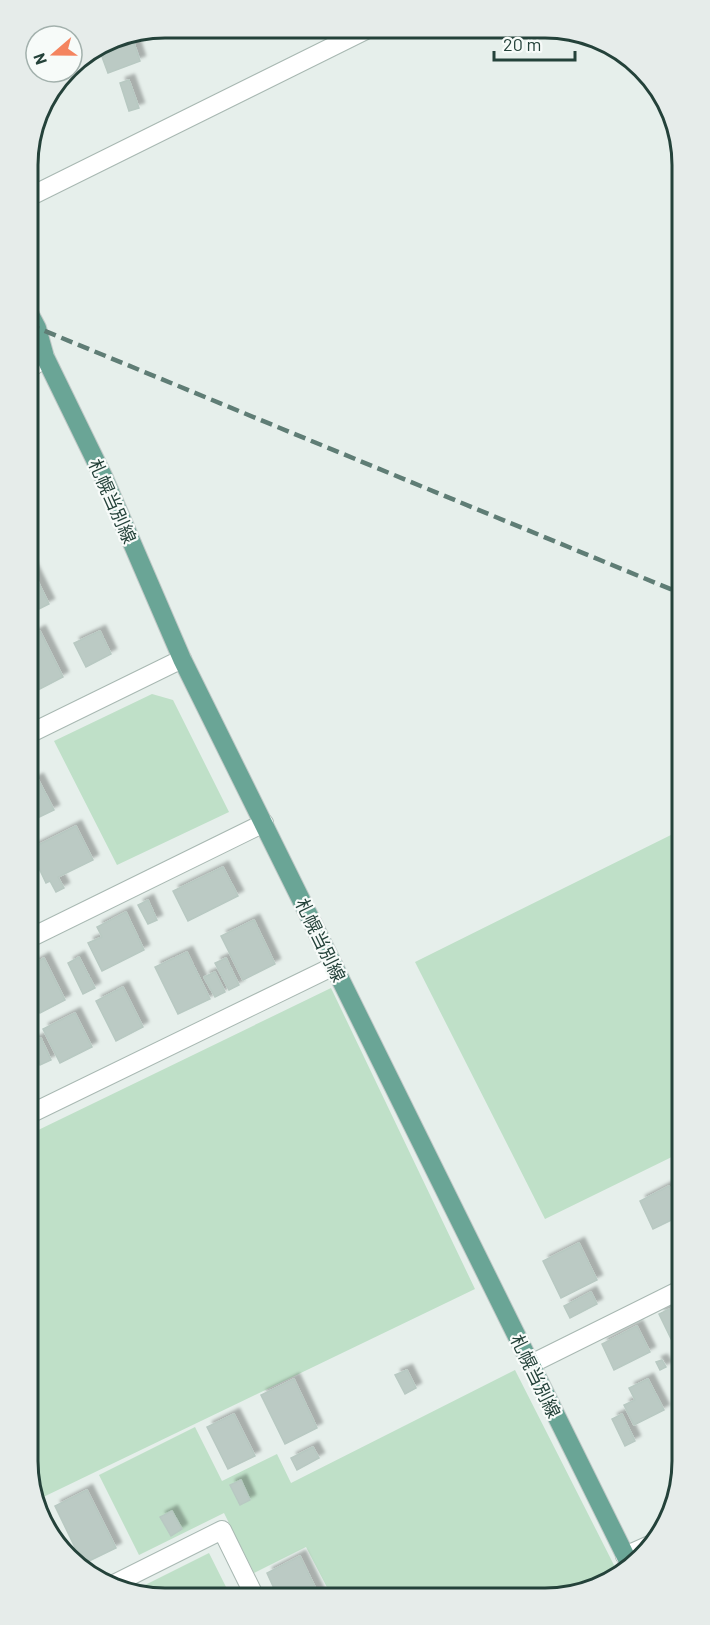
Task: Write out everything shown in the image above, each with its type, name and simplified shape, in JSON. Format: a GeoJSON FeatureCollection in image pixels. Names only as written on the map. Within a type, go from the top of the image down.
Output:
{"type":"FeatureCollection","features":[{"type":"Feature","properties":{"kind":"main road","name":"札幌当別線"},"geometry":{"type":"LineString","coordinates":[[38,332],[45,357],[104,478],[182,658],[626,1558]]}},
{"type":"Feature","properties":{"kind":"street"},"geometry":{"type":"LineString","coordinates":[[38,193],[350,38]]}},
{"type":"Feature","properties":{"kind":"street"},"geometry":{"type":"LineString","coordinates":[[38,362],[45,357]]}},
{"type":"Feature","properties":{"kind":"street"},"geometry":{"type":"LineString","coordinates":[[38,730],[182,658]]}},
{"type":"Feature","properties":{"kind":"street"},"geometry":{"type":"LineString","coordinates":[[38,934],[264,824]]}},
{"type":"Feature","properties":{"kind":"street"},"geometry":{"type":"LineString","coordinates":[[38,1110],[334,966]]}},
{"type":"Feature","properties":{"kind":"street"},"geometry":{"type":"LineString","coordinates":[[531,1364],[672,1294]]}},
{"type":"Feature","properties":{"kind":"street"},"geometry":{"type":"LineString","coordinates":[[122,1580],[222,1530],[251,1588]]}},
{"type":"Feature","properties":{"kind":"green space"},"geometry":{"type":"Polygon","coordinates":[[[152,694],[173,700],[229,812],[117,865],[54,741],[152,694]]]}},
{"type":"Feature","properties":{"kind":"green space"},"geometry":{"type":"Polygon","coordinates":[[[672,834],[672,1157],[545,1219],[415,962],[672,834]]]}},
{"type":"Feature","properties":{"kind":"green space"},"geometry":{"type":"Polygon","coordinates":[[[331,988],[475,1289],[43,1497],[38,1460],[38,1130],[331,988]]]}},
{"type":"Feature","properties":{"kind":"green space"},"geometry":{"type":"Polygon","coordinates":[[[515,1370],[615,1567],[594,1578],[578,1583],[546,1588],[327,1588],[306,1547],[254,1573],[224,1513],[139,1555],[99,1475],[195,1427],[222,1481],[277,1454],[291,1483],[515,1370]]]}},
{"type":"Feature","properties":{"kind":"green space"},"geometry":{"type":"Polygon","coordinates":[[[209,1553],[226,1588],[164,1588],[144,1586],[209,1553]]]}},
{"type":"Feature","properties":{"kind":"building"},"geometry":{"type":"Polygon","coordinates":[[[134,42],[140,61],[108,73],[101,55],[134,42]]]}},
{"type":"Feature","properties":{"kind":"building"},"geometry":{"type":"Polygon","coordinates":[[[129,80],[139,108],[129,111],[120,83],[129,80]]]}},
{"type":"Feature","properties":{"kind":"building"},"geometry":{"type":"Polygon","coordinates":[[[38,581],[49,604],[38,610],[38,581]]]}},
{"type":"Feature","properties":{"kind":"building"},"geometry":{"type":"Polygon","coordinates":[[[40,631],[63,677],[38,690],[38,632],[40,631]]]}},
{"type":"Feature","properties":{"kind":"building"},"geometry":{"type":"Polygon","coordinates":[[[100,631],[111,654],[86,667],[74,643],[100,631]]]}},
{"type":"Feature","properties":{"kind":"building"},"geometry":{"type":"Polygon","coordinates":[[[38,779],[54,810],[38,818],[38,779]]]}},
{"type":"Feature","properties":{"kind":"building"},"geometry":{"type":"Polygon","coordinates":[[[76,826],[93,860],[58,877],[64,888],[56,892],[50,881],[46,883],[38,866],[38,845],[76,826]]]}},
{"type":"Feature","properties":{"kind":"building"},"geometry":{"type":"Polygon","coordinates":[[[223,867],[238,896],[188,921],[173,891],[223,867]]]}},
{"type":"Feature","properties":{"kind":"building"},"geometry":{"type":"Polygon","coordinates":[[[148,900],[157,920],[148,924],[138,905],[148,900]]]}},
{"type":"Feature","properties":{"kind":"building"},"geometry":{"type":"Polygon","coordinates":[[[126,912],[144,950],[102,971],[88,943],[102,937],[97,927],[126,912]]]}},
{"type":"Feature","properties":{"kind":"building"},"geometry":{"type":"Polygon","coordinates":[[[254,920],[275,964],[243,980],[221,936],[254,920]]]}},
{"type":"Feature","properties":{"kind":"building"},"geometry":{"type":"Polygon","coordinates":[[[187,952],[210,999],[178,1014],[155,967],[187,952]]]}},
{"type":"Feature","properties":{"kind":"building"},"geometry":{"type":"Polygon","coordinates":[[[79,957],[95,988],[83,994],[68,963],[79,957]]]}},
{"type":"Feature","properties":{"kind":"building"},"geometry":{"type":"Polygon","coordinates":[[[44,958],[65,1000],[40,1013],[38,1009],[38,961],[44,958]]]}},
{"type":"Feature","properties":{"kind":"building"},"geometry":{"type":"Polygon","coordinates":[[[226,958],[239,985],[229,990],[215,963],[226,958]]]}},
{"type":"Feature","properties":{"kind":"building"},"geometry":{"type":"Polygon","coordinates":[[[215,972],[225,992],[215,997],[204,977],[215,972]]]}},
{"type":"Feature","properties":{"kind":"building"},"geometry":{"type":"Polygon","coordinates":[[[123,987],[143,1027],[116,1041],[96,1001],[123,987]]]}},
{"type":"Feature","properties":{"kind":"building"},"geometry":{"type":"Polygon","coordinates":[[[75,1013],[92,1047],[60,1063],[43,1029],[75,1013]]]}},
{"type":"Feature","properties":{"kind":"building"},"geometry":{"type":"Polygon","coordinates":[[[41,1038],[51,1060],[40,1065],[38,1061],[38,1039],[41,1038]]]}},
{"type":"Feature","properties":{"kind":"building"},"geometry":{"type":"Polygon","coordinates":[[[669,1186],[672,1193],[672,1220],[653,1229],[640,1201],[669,1186]]]}},
{"type":"Feature","properties":{"kind":"building"},"geometry":{"type":"Polygon","coordinates":[[[579,1243],[597,1280],[561,1298],[543,1261],[579,1243]]]}},
{"type":"Feature","properties":{"kind":"building"},"geometry":{"type":"Polygon","coordinates":[[[591,1292],[597,1304],[570,1318],[564,1306],[591,1292]]]}},
{"type":"Feature","properties":{"kind":"building"},"geometry":{"type":"Polygon","coordinates":[[[672,1308],[672,1341],[659,1314],[672,1308]]]}},
{"type":"Feature","properties":{"kind":"building"},"geometry":{"type":"Polygon","coordinates":[[[637,1326],[650,1352],[614,1370],[602,1344],[637,1326]]]}},
{"type":"Feature","properties":{"kind":"building"},"geometry":{"type":"Polygon","coordinates":[[[662,1360],[666,1367],[660,1370],[656,1362],[662,1360]]]}},
{"type":"Feature","properties":{"kind":"building"},"geometry":{"type":"Polygon","coordinates":[[[407,1370],[416,1388],[405,1394],[395,1375],[407,1370]]]}},
{"type":"Feature","properties":{"kind":"building"},"geometry":{"type":"Polygon","coordinates":[[[294,1379],[317,1428],[285,1444],[261,1395],[294,1379]]]}},
{"type":"Feature","properties":{"kind":"building"},"geometry":{"type":"Polygon","coordinates":[[[648,1379],[664,1410],[634,1425],[624,1405],[635,1400],[629,1388],[648,1379]]]}},
{"type":"Feature","properties":{"kind":"building"},"geometry":{"type":"Polygon","coordinates":[[[234,1414],[255,1456],[228,1469],[207,1427],[234,1414]]]}},
{"type":"Feature","properties":{"kind":"building"},"geometry":{"type":"Polygon","coordinates":[[[622,1414],[635,1441],[625,1446],[612,1419],[622,1414]]]}},
{"type":"Feature","properties":{"kind":"building"},"geometry":{"type":"Polygon","coordinates":[[[313,1447],[319,1458],[297,1470],[291,1458],[313,1447]]]}},
{"type":"Feature","properties":{"kind":"building"},"geometry":{"type":"Polygon","coordinates":[[[241,1480],[250,1500],[240,1505],[230,1485],[241,1480]]]}},
{"type":"Feature","properties":{"kind":"building"},"geometry":{"type":"Polygon","coordinates":[[[87,1490],[116,1548],[88,1562],[77,1552],[55,1506],[87,1490]]]}},
{"type":"Feature","properties":{"kind":"building"},"geometry":{"type":"Polygon","coordinates":[[[172,1511],[182,1529],[171,1536],[160,1517],[172,1511]]]}},
{"type":"Feature","properties":{"kind":"building"},"geometry":{"type":"Polygon","coordinates":[[[300,1556],[316,1588],[274,1588],[267,1573],[300,1556]]]}},
{"type":"Feature","properties":{"kind":"railway"},"geometry":{"type":"LineString","coordinates":[[38,328],[672,590]]}}]}
